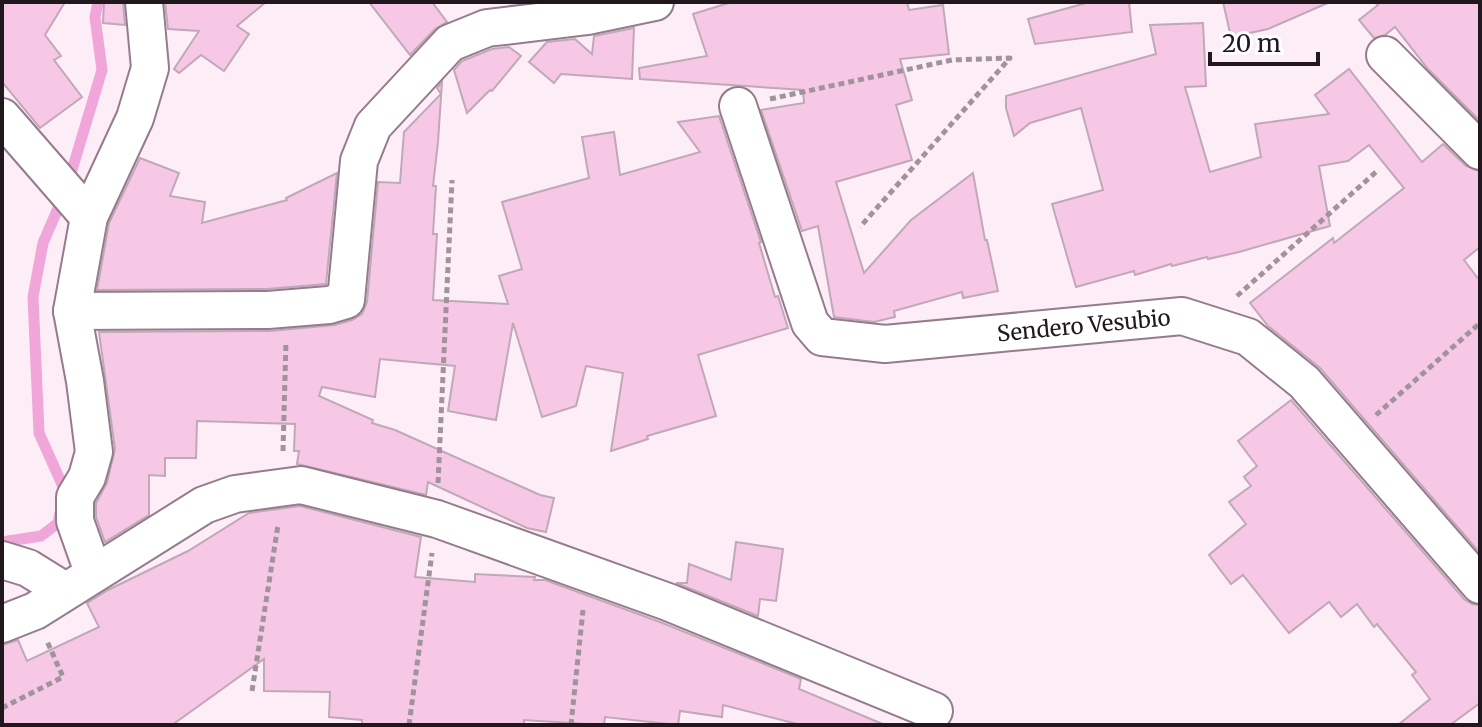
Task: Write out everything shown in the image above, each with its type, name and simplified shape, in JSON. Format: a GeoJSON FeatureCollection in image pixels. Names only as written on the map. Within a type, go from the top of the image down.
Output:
{"type":"FeatureCollection","features":[{"type":"Feature","properties":{"kind":"street"},"geometry":{"type":"LineString","coordinates":[[79,582],[75,497],[87,477],[94,452],[72,311],[89,217],[135,118],[150,68],[144,2]]}},
{"type":"Feature","properties":{"kind":"street"},"geometry":{"type":"LineString","coordinates":[[72,311],[268,310],[329,305],[346,300],[359,161],[373,126],[450,43],[487,28],[588,16],[655,2]]}},
{"type":"Feature","properties":{"kind":"street"},"geometry":{"type":"LineString","coordinates":[[1385,55],[1479,146]]}},
{"type":"Feature","properties":{"kind":"street","name":"Sendero Vesubio"},"geometry":{"type":"LineString","coordinates":[[738,106],[810,323],[822,337],[885,344],[1182,316],[1248,337],[1304,382],[1480,585]]}},
{"type":"Feature","properties":{"kind":"street"},"geometry":{"type":"LineString","coordinates":[[2,117],[89,217]]}},
{"type":"Feature","properties":{"kind":"street"},"geometry":{"type":"LineString","coordinates":[[18,617],[204,505],[235,494],[301,485],[437,519],[668,602],[934,711]]}},
{"type":"Feature","properties":{"kind":"street"},"geometry":{"type":"LineString","coordinates":[[2,560],[79,582]]}},
{"type":"Feature","properties":{"kind":"path"},"geometry":{"type":"LineString","coordinates":[[738,106],[952,60],[1010,58],[860,227]]}},
{"type":"Feature","properties":{"kind":"path"},"geometry":{"type":"LineString","coordinates":[[1206,323],[1376,172]]}},
{"type":"Feature","properties":{"kind":"path"},"geometry":{"type":"LineString","coordinates":[[409,725],[437,519],[452,180]]}},
{"type":"Feature","properties":{"kind":"path"},"geometry":{"type":"LineString","coordinates":[[1352,437],[1480,323]]}},
{"type":"Feature","properties":{"kind":"path"},"geometry":{"type":"LineString","coordinates":[[571,725],[588,573]]}},
{"type":"Feature","properties":{"kind":"path"},"geometry":{"type":"LineString","coordinates":[[2,708],[63,677],[18,617]]}},
{"type":"Feature","properties":{"kind":"building"},"geometry":{"type":"Polygon","coordinates":[[[2,2],[65,2],[45,35],[61,56],[54,60],[82,97],[40,128],[2,82],[2,2]]]}},
{"type":"Feature","properties":{"kind":"building"},"geometry":{"type":"Polygon","coordinates":[[[104,2],[123,2],[125,25],[103,23],[104,2]]]}},
{"type":"Feature","properties":{"kind":"building"},"geometry":{"type":"Polygon","coordinates":[[[165,2],[266,2],[237,26],[249,34],[224,71],[201,55],[179,73],[174,69],[199,31],[168,29],[165,2]]]}},
{"type":"Feature","properties":{"kind":"building"},"geometry":{"type":"Polygon","coordinates":[[[369,2],[432,2],[447,22],[435,29],[410,55],[369,2]]]}},
{"type":"Feature","properties":{"kind":"building"},"geometry":{"type":"Polygon","coordinates":[[[732,2],[907,2],[909,10],[943,5],[949,54],[900,59],[912,100],[896,105],[912,160],[836,182],[864,273],[911,220],[973,173],[998,291],[963,298],[962,292],[894,311],[895,317],[874,322],[834,317],[818,226],[802,231],[761,110],[804,103],[803,90],[640,79],[639,68],[707,56],[693,14],[732,2]]]}},
{"type":"Feature","properties":{"kind":"building"},"geometry":{"type":"Polygon","coordinates":[[[1090,2],[1129,2],[1132,32],[1035,44],[1028,19],[1090,2]]]}},
{"type":"Feature","properties":{"kind":"building"},"geometry":{"type":"Polygon","coordinates":[[[1223,2],[1330,2],[1268,29],[1231,37],[1223,2]]]}},
{"type":"Feature","properties":{"kind":"building"},"geometry":{"type":"Polygon","coordinates":[[[1375,2],[1480,2],[1480,121],[1428,69],[1395,27],[1385,35],[1374,38],[1359,20],[1378,5],[1375,2]]]}},
{"type":"Feature","properties":{"kind":"building"},"geometry":{"type":"Polygon","coordinates":[[[1203,23],[1206,86],[1185,87],[1210,172],[1261,157],[1255,124],[1329,114],[1315,95],[1349,69],[1422,162],[1443,144],[1466,166],[1480,171],[1480,247],[1464,260],[1480,281],[1480,553],[1320,368],[1268,326],[1250,303],[1333,238],[1334,243],[1404,188],[1369,145],[1348,161],[1319,166],[1330,226],[1239,252],[1171,264],[1135,275],[1134,271],[1076,287],[1052,204],[1103,190],[1081,108],[1030,123],[1014,136],[1006,96],[1156,54],[1150,25],[1203,23]]]}},
{"type":"Feature","properties":{"kind":"building"},"geometry":{"type":"Polygon","coordinates":[[[634,28],[632,79],[561,74],[554,83],[529,62],[547,42],[575,39],[592,54],[594,36],[634,28]]]}},
{"type":"Feature","properties":{"kind":"building"},"geometry":{"type":"Polygon","coordinates":[[[509,47],[521,56],[492,91],[467,113],[454,70],[462,61],[492,49],[509,47]]]}},
{"type":"Feature","properties":{"kind":"building"},"geometry":{"type":"Polygon","coordinates":[[[442,82],[438,142],[433,186],[436,186],[433,234],[437,234],[433,300],[508,304],[499,276],[522,269],[502,202],[589,178],[582,137],[614,132],[620,175],[700,152],[678,122],[719,116],[761,242],[775,297],[778,296],[788,328],[698,355],[716,416],[647,436],[648,439],[611,451],[623,373],[586,366],[576,406],[542,417],[513,323],[496,420],[448,411],[455,366],[380,359],[375,397],[322,387],[319,396],[373,420],[372,423],[395,430],[540,495],[554,498],[546,532],[527,528],[428,482],[426,495],[297,464],[299,451],[294,451],[295,424],[197,421],[196,458],[165,458],[165,476],[149,475],[149,515],[105,542],[96,517],[96,503],[107,483],[115,449],[99,332],[270,331],[335,325],[362,314],[367,302],[378,182],[400,183],[404,132],[441,94],[437,88],[442,82]]]}},
{"type":"Feature","properties":{"kind":"building"},"geometry":{"type":"Polygon","coordinates":[[[140,158],[179,173],[170,196],[205,202],[202,223],[287,200],[337,173],[326,284],[267,289],[97,290],[109,223],[140,158]]]}},
{"type":"Feature","properties":{"kind":"building"},"geometry":{"type":"Polygon","coordinates":[[[1291,400],[1464,599],[1480,605],[1480,703],[1450,725],[1398,725],[1430,699],[1412,675],[1416,672],[1357,604],[1341,617],[1329,602],[1289,633],[1243,575],[1231,584],[1209,555],[1246,524],[1229,502],[1251,486],[1244,477],[1257,466],[1238,441],[1291,400]]]}},
{"type":"Feature","properties":{"kind":"building"},"geometry":{"type":"Polygon","coordinates":[[[300,506],[421,537],[415,577],[475,582],[475,574],[545,580],[801,679],[799,689],[885,725],[801,725],[723,705],[722,717],[680,711],[678,725],[605,717],[604,725],[524,720],[524,725],[362,725],[362,720],[329,717],[330,692],[264,691],[264,659],[172,725],[2,725],[2,645],[18,640],[27,661],[99,627],[87,603],[108,590],[188,551],[249,513],[300,506]]]}},
{"type":"Feature","properties":{"kind":"building"},"geometry":{"type":"Polygon","coordinates":[[[736,542],[783,549],[776,601],[760,599],[758,616],[676,583],[687,583],[689,564],[731,580],[736,542]]]}},
{"type":"Feature","properties":{"kind":"waterway"},"geometry":{"type":"LineString","coordinates":[[64,496],[65,491],[39,433],[33,297],[43,243],[66,190],[102,70],[95,17],[98,2]]}},
{"type":"Feature","properties":{"kind":"waterway"},"geometry":{"type":"LineString","coordinates":[[2,542],[41,536],[58,523],[60,513]]}}]}
